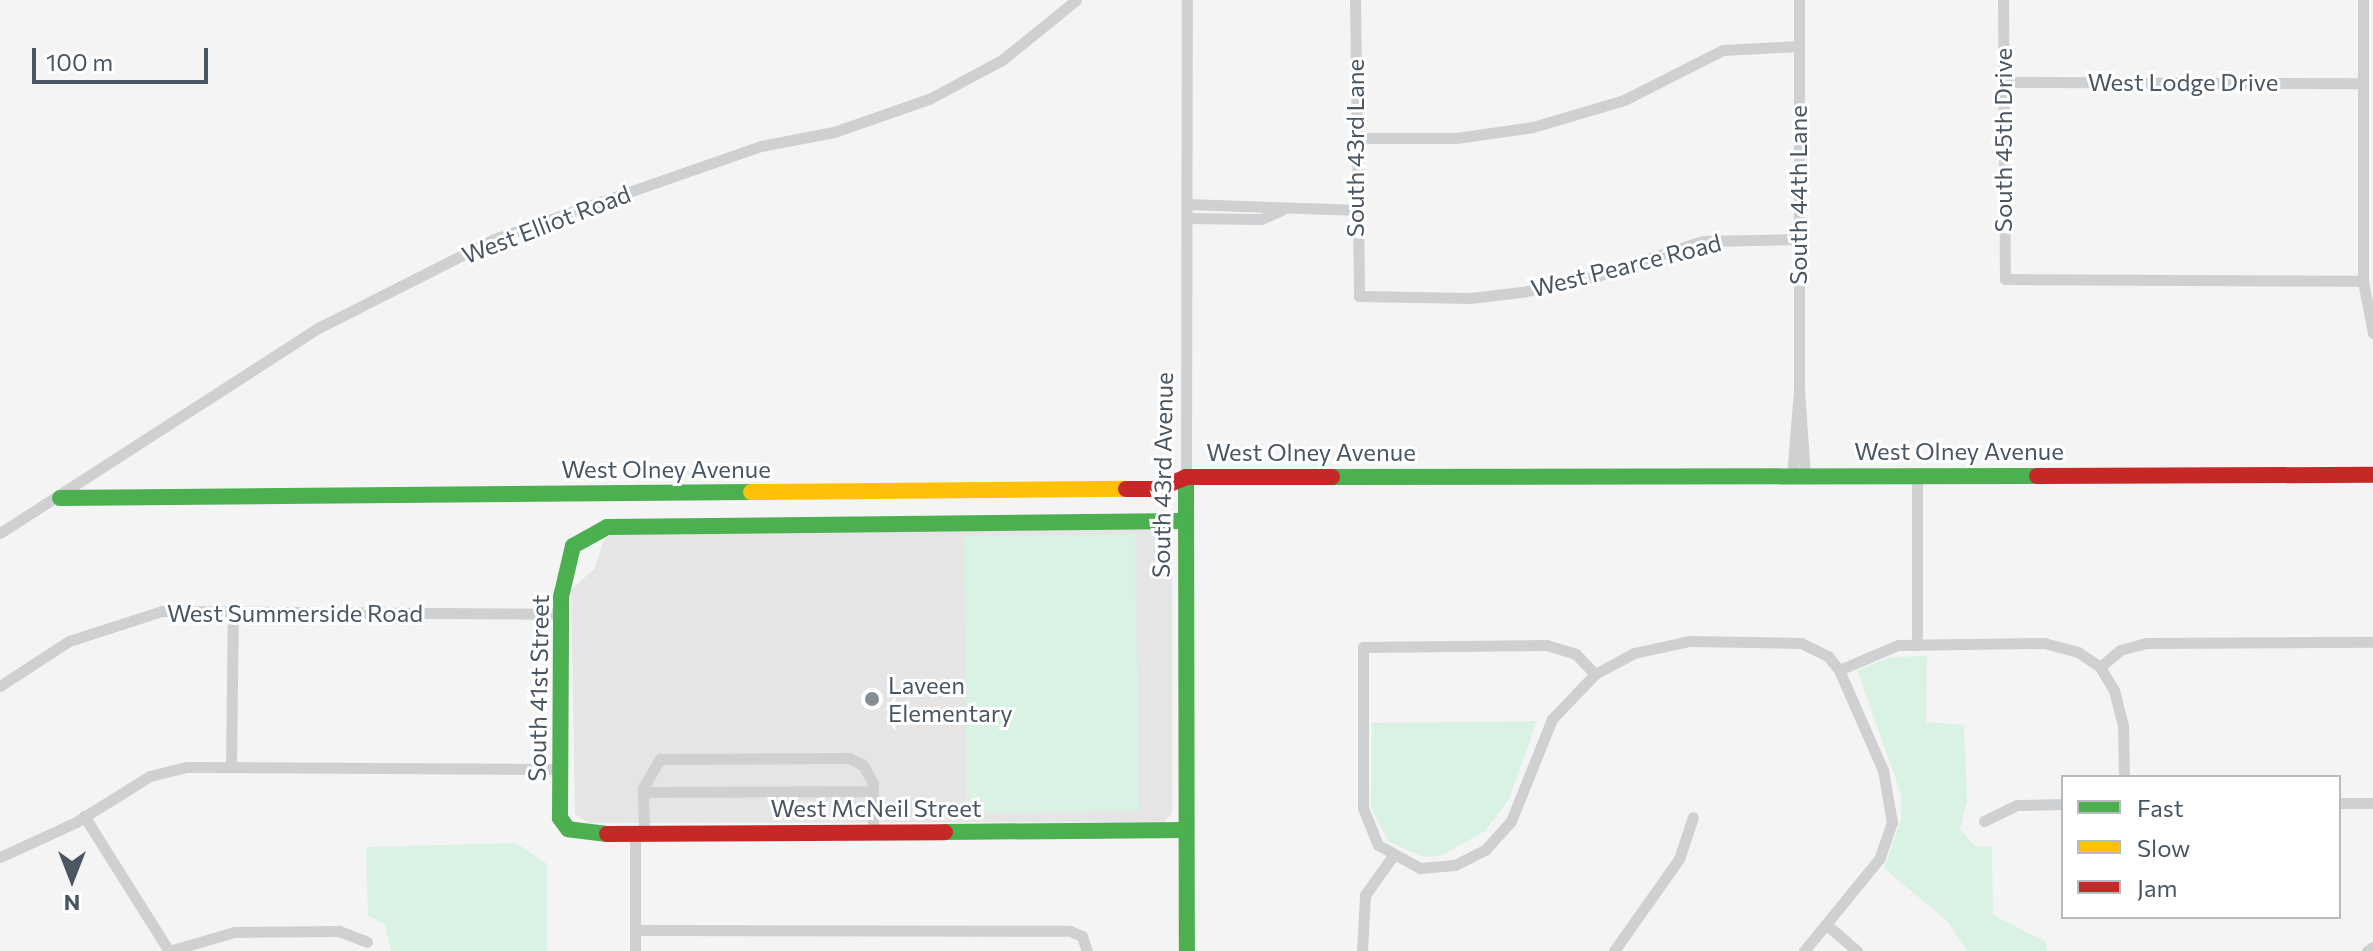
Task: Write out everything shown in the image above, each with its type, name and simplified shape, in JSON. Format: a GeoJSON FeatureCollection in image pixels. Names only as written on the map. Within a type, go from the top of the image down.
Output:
{"type":"FeatureCollection","features":[{"type":"Feature","properties":{"kind":"street","name":"West Elliot Road"},"geometry":{"type":"LineString","coordinates":[[0,533],[60,498],[318,328],[494,239],[761,146],[834,132],[929,99],[1002,60],[1076,0]]}},
{"type":"Feature","properties":{"kind":"street","name":"South 43rd Avenue"},"geometry":{"type":"LineString","coordinates":[[1187,0],[1187,951]]}},
{"type":"Feature","properties":{"kind":"street","name":"South 43rd Lane"},"geometry":{"type":"LineString","coordinates":[[1355,0],[1355,210],[1359,296]]}},
{"type":"Feature","properties":{"kind":"street","name":"South 44th Lane"},"geometry":{"type":"LineString","coordinates":[[1798,476],[1799,0]]}},
{"type":"Feature","properties":{"kind":"street","name":"South 45th Drive"},"geometry":{"type":"LineString","coordinates":[[2003,0],[2005,279],[2363,281]]}},
{"type":"Feature","properties":{"kind":"street"},"geometry":{"type":"LineString","coordinates":[[2363,0],[2363,281],[2373,333]]}},
{"type":"Feature","properties":{"kind":"street"},"geometry":{"type":"LineString","coordinates":[[1355,138],[1456,138],[1533,127],[1624,100],[1723,50],[1799,46]]}},
{"type":"Feature","properties":{"kind":"street","name":"West Lodge Drive"},"geometry":{"type":"LineString","coordinates":[[2004,82],[2363,83]]}},
{"type":"Feature","properties":{"kind":"street"},"geometry":{"type":"LineString","coordinates":[[1239,203],[1239,219]]}},
{"type":"Feature","properties":{"kind":"street"},"geometry":{"type":"LineString","coordinates":[[1187,204],[1239,203],[1282,210],[1355,210]]}},
{"type":"Feature","properties":{"kind":"street"},"geometry":{"type":"LineString","coordinates":[[1187,218],[1261,219],[1282,210]]}},
{"type":"Feature","properties":{"kind":"street","name":"West Pearce Road"},"geometry":{"type":"LineString","coordinates":[[1359,296],[1470,298],[1522,292],[1597,276],[1703,241],[1798,239]]}},
{"type":"Feature","properties":{"kind":"street","name":"West Olney Avenue"},"geometry":{"type":"LineString","coordinates":[[60,498],[1158,489],[1186,477],[2373,475]]}},
{"type":"Feature","properties":{"kind":"street"},"geometry":{"type":"LineString","coordinates":[[1917,476],[1917,645]]}},
{"type":"Feature","properties":{"kind":"street","name":"South 41st Street"},"geometry":{"type":"LineString","coordinates":[[568,829],[560,818],[561,614],[573,546],[625,523],[1185,521]]}},
{"type":"Feature","properties":{"kind":"street"},"geometry":{"type":"LineString","coordinates":[[231,766],[233,610]]}},
{"type":"Feature","properties":{"kind":"street","name":"West Summerside Road"},"geometry":{"type":"LineString","coordinates":[[0,686],[105,626],[162,611],[561,614]]}},
{"type":"Feature","properties":{"kind":"street"},"geometry":{"type":"LineString","coordinates":[[1595,674],[1576,654],[1547,645],[1363,647],[1363,808],[1370,832],[1392,857],[1437,867],[1485,850],[1511,821],[1552,719],[1595,674],[1634,653],[1674,642],[1815,647],[1839,670],[1883,770],[1892,822],[1879,859],[1804,951]]}},
{"type":"Feature","properties":{"kind":"street"},"geometry":{"type":"LineString","coordinates":[[2100,667],[2120,650],[2146,643],[2373,642]]}},
{"type":"Feature","properties":{"kind":"street"},"geometry":{"type":"LineString","coordinates":[[1839,670],[1883,648],[1917,645],[2044,643],[2078,652],[2100,667],[2121,711],[2124,775]]}},
{"type":"Feature","properties":{"kind":"street"},"geometry":{"type":"LineString","coordinates":[[635,951],[643,792],[646,775],[660,759],[834,758],[863,765],[873,791],[873,832]]}},
{"type":"Feature","properties":{"kind":"street"},"geometry":{"type":"LineString","coordinates":[[0,857],[84,816],[150,776],[231,766],[561,769]]}},
{"type":"Feature","properties":{"kind":"street"},"geometry":{"type":"LineString","coordinates":[[643,792],[873,791]]}},
{"type":"Feature","properties":{"kind":"street"},"geometry":{"type":"LineString","coordinates":[[2341,803],[2373,803]]}},
{"type":"Feature","properties":{"kind":"street"},"geometry":{"type":"LineString","coordinates":[[1984,821],[2017,805],[2061,804]]}},
{"type":"Feature","properties":{"kind":"street"},"geometry":{"type":"LineString","coordinates":[[84,816],[169,951],[234,932],[339,931],[367,942]]}},
{"type":"Feature","properties":{"kind":"street"},"geometry":{"type":"LineString","coordinates":[[1614,951],[1679,859],[1693,817]]}},
{"type":"Feature","properties":{"kind":"street","name":"West McNeil Street"},"geometry":{"type":"LineString","coordinates":[[568,829],[640,834],[1186,830]]}},
{"type":"Feature","properties":{"kind":"street"},"geometry":{"type":"LineString","coordinates":[[1362,951],[1365,895],[1392,857]]}},
{"type":"Feature","properties":{"kind":"street"},"geometry":{"type":"LineString","coordinates":[[1827,925],[1857,951]]}},
{"type":"Feature","properties":{"kind":"street"},"geometry":{"type":"LineString","coordinates":[[635,930],[1070,931],[1082,936],[1087,951]]}},
{"type":"Feature","properties":{"kind":"street"},"geometry":{"type":"LineString","coordinates":[[2367,951],[2373,947]]}},
{"type":"Feature","properties":{"kind":"shaded area","name":"Laveen Elementary"},"geometry":{"type":"Polygon","coordinates":[[[1172,528],[1172,813],[1164,822],[589,823],[575,814],[571,590],[595,568],[603,542],[615,531],[1172,528]]]}},
{"type":"Feature","properties":{"kind":"green space"},"geometry":{"type":"Polygon","coordinates":[[[1135,534],[1139,811],[967,814],[964,536],[1135,534]]]}},
{"type":"Feature","properties":{"kind":"green space"},"geometry":{"type":"Polygon","coordinates":[[[1927,656],[1926,722],[1964,725],[1967,801],[1960,829],[1975,846],[1992,847],[1993,915],[2046,942],[2047,951],[1967,951],[1948,922],[1884,868],[1901,819],[1901,794],[1857,670],[1892,657],[1927,656]]]}},
{"type":"Feature","properties":{"kind":"green space"},"geometry":{"type":"Polygon","coordinates":[[[1537,721],[1509,799],[1485,831],[1440,856],[1424,857],[1389,842],[1371,808],[1372,723],[1537,721]]]}},
{"type":"Feature","properties":{"kind":"green space"},"geometry":{"type":"Polygon","coordinates":[[[516,843],[547,864],[547,951],[391,951],[385,925],[368,915],[366,847],[516,843]]]}},
{"type":"Feature","properties":{"kind":"traffic: fast"},"geometry":{"type":"LineString","coordinates":[[1332,477],[2037,476]]}},
{"type":"Feature","properties":{"kind":"traffic: fast"},"geometry":{"type":"LineString","coordinates":[[1186,477],[1187,951]]}},
{"type":"Feature","properties":{"kind":"traffic: fast"},"geometry":{"type":"LineString","coordinates":[[60,498],[751,492]]}},
{"type":"Feature","properties":{"kind":"traffic: fast"},"geometry":{"type":"LineString","coordinates":[[607,834],[568,829],[560,818],[561,597],[573,546],[607,527],[1185,521]]}},
{"type":"Feature","properties":{"kind":"traffic: fast"},"geometry":{"type":"LineString","coordinates":[[945,832],[1186,830]]}},
{"type":"Feature","properties":{"kind":"traffic: slow"},"geometry":{"type":"LineString","coordinates":[[751,492],[1126,489]]}},
{"type":"Feature","properties":{"kind":"traffic: jam"},"geometry":{"type":"LineString","coordinates":[[2037,476],[2373,475]]}},
{"type":"Feature","properties":{"kind":"traffic: jam"},"geometry":{"type":"LineString","coordinates":[[1126,489],[1158,489],[1186,477],[1332,477]]}},
{"type":"Feature","properties":{"kind":"traffic: jam"},"geometry":{"type":"LineString","coordinates":[[607,834],[945,832]]}},
{"type":"Feature","properties":{"kind":"place","name":"Laveen Elementary"},"geometry":{"type":"Point","coordinates":[872,699]}}]}
